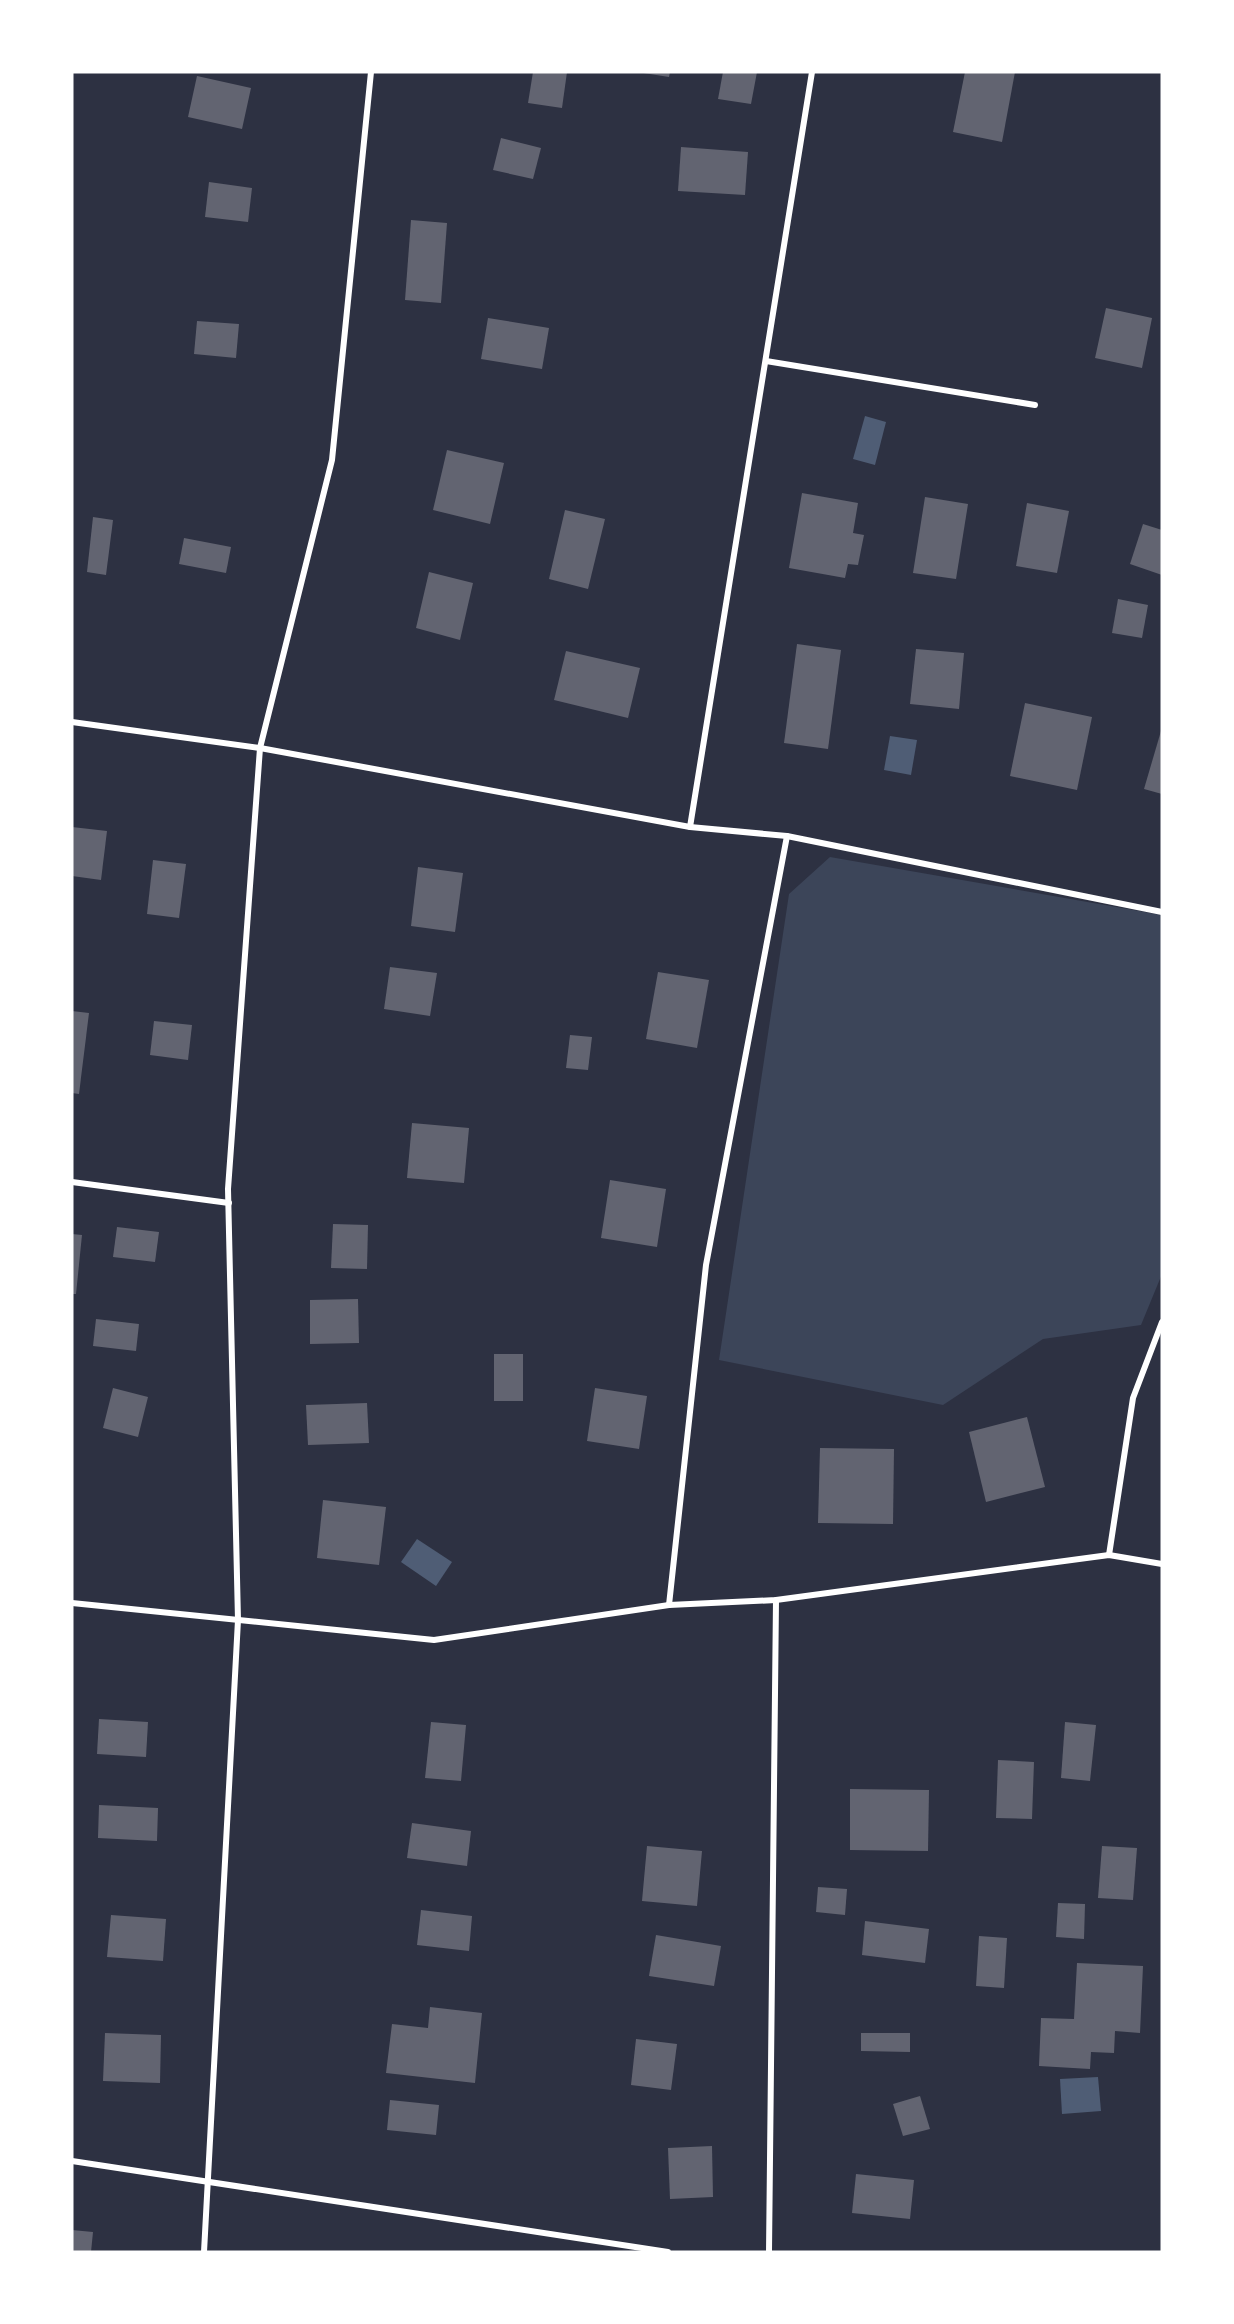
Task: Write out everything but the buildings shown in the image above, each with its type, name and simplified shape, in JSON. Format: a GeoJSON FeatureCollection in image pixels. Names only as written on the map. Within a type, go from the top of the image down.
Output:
{"type":"FeatureCollection","features":[{"type":"Feature","properties":{"kind":"street"},"geometry":{"type":"LineString","coordinates":[[204,2252],[238,1620],[229,1203],[260,748],[332,460],[371,72]]}},
{"type":"Feature","properties":{"kind":"street"},"geometry":{"type":"LineString","coordinates":[[690,827],[812,72]]}},
{"type":"Feature","properties":{"kind":"street"},"geometry":{"type":"LineString","coordinates":[[766,361],[1035,405]]}},
{"type":"Feature","properties":{"kind":"street"},"geometry":{"type":"LineString","coordinates":[[72,722],[260,748],[690,827],[787,836],[1162,912]]}},
{"type":"Feature","properties":{"kind":"street"},"geometry":{"type":"LineString","coordinates":[[669,1605],[706,1266],[787,836]]}},
{"type":"Feature","properties":{"kind":"street"},"geometry":{"type":"LineString","coordinates":[[72,1182],[229,1203]]}},
{"type":"Feature","properties":{"kind":"street"},"geometry":{"type":"LineString","coordinates":[[1110,1555],[1133,1398],[1162,1322]]}},
{"type":"Feature","properties":{"kind":"street"},"geometry":{"type":"LineString","coordinates":[[72,1602],[434,1640],[669,1605],[776,1600],[1110,1555],[1162,1564]]}},
{"type":"Feature","properties":{"kind":"street"},"geometry":{"type":"LineString","coordinates":[[769,2252],[776,1600]]}},
{"type":"Feature","properties":{"kind":"street"},"geometry":{"type":"LineString","coordinates":[[72,2161],[668,2252]]}},
{"type":"Feature","properties":{"kind":"shaded area"},"geometry":{"type":"Polygon","coordinates":[[[865,416],[886,422],[875,465],[853,459],[865,416]]]}},
{"type":"Feature","properties":{"kind":"shaded area"},"geometry":{"type":"Polygon","coordinates":[[[890,736],[917,740],[911,775],[884,770],[890,736]]]}},
{"type":"Feature","properties":{"kind":"shaded area"},"geometry":{"type":"Polygon","coordinates":[[[830,857],[1162,915],[1162,1274],[1141,1325],[1043,1339],[943,1405],[719,1360],[789,894],[830,857]]]}},
{"type":"Feature","properties":{"kind":"shaded area"},"geometry":{"type":"Polygon","coordinates":[[[417,1539],[452,1562],[436,1586],[401,1562],[417,1539]]]}},
{"type":"Feature","properties":{"kind":"shaded area"},"geometry":{"type":"Polygon","coordinates":[[[1098,2077],[1101,2111],[1062,2114],[1060,2079],[1098,2077]]]}}]}
